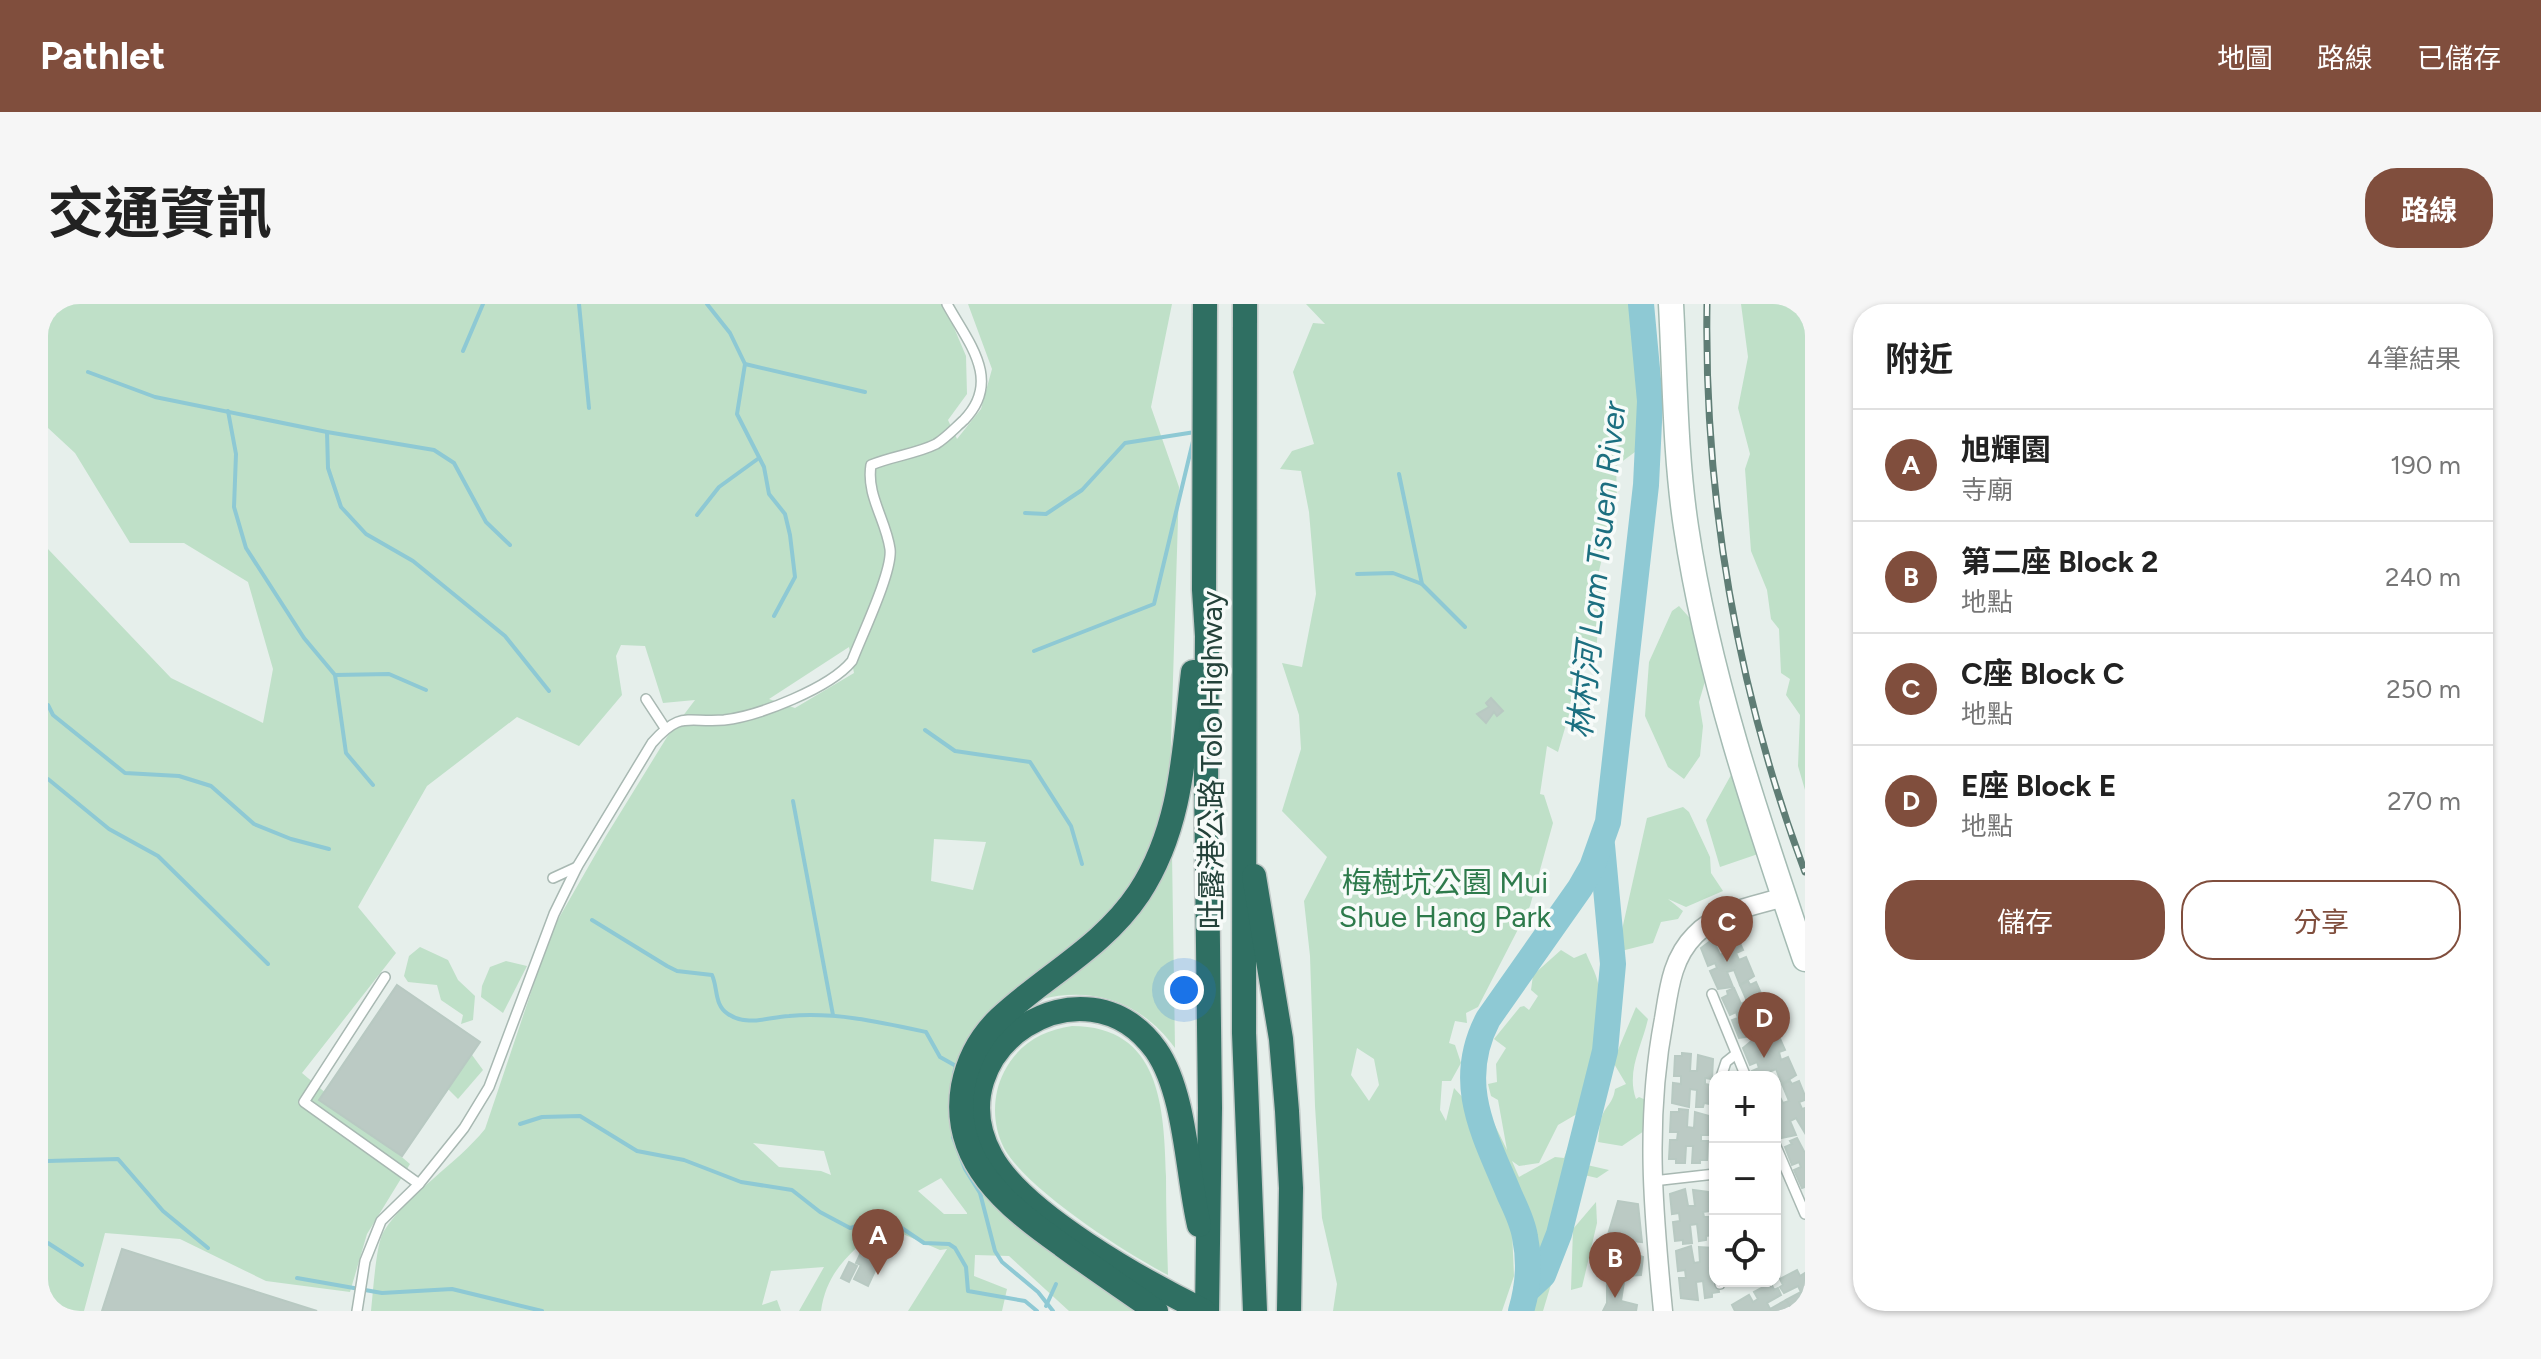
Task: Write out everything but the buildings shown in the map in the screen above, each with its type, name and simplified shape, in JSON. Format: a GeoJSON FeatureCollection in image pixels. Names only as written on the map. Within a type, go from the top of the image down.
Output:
{"type":"FeatureCollection","features":[{"type":"Feature","properties":{"kind":"highway","name":"吐露港公路 Tolo Highway"},"geometry":{"type":"LineString","coordinates":[[1205,304],[1201,1191],[1207,1256],[1206,1311]]}},
{"type":"Feature","properties":{"kind":"highway","name":"吐露港公路 Tolo Highway"},"geometry":{"type":"LineString","coordinates":[[1245,304],[1244,1033],[1255,1311]]}},
{"type":"Feature","properties":{"kind":"highway"},"geometry":{"type":"LineString","coordinates":[[1156,1311],[1030,1223],[999,1195],[972,1156],[963,1125],[961,1103],[967,1070],[987,1032],[1002,1016],[1103,935],[1131,904],[1159,856],[1179,790],[1204,590]]}},
{"type":"Feature","properties":{"kind":"highway"},"geometry":{"type":"LineString","coordinates":[[1243,835],[1257,889],[1281,1039],[1291,1165],[1289,1311]]}},
{"type":"Feature","properties":{"kind":"highway"},"geometry":{"type":"LineString","coordinates":[[1201,1191],[1171,1079],[1157,1051],[1135,1029],[1108,1014],[1092,1010],[1057,1011],[1025,1025],[995,1054],[981,1087],[979,1116],[981,1132],[990,1154],[1009,1181],[1047,1214],[1131,1273],[1206,1311]]}},
{"type":"Feature","properties":{"kind":"main road"},"geometry":{"type":"LineString","coordinates":[[1671,304],[1680,470],[1691,558],[1730,727],[1805,959]]}},
{"type":"Feature","properties":{"kind":"street"},"geometry":{"type":"LineString","coordinates":[[1663,1311],[1651,1124],[1655,1067],[1672,971],[1696,933],[1714,920],[1784,897]]}},
{"type":"Feature","properties":{"kind":"lane"},"geometry":{"type":"LineString","coordinates":[[357,1311],[365,1261],[381,1221],[419,1184],[464,1128],[489,1087],[554,914],[577,867],[652,743],[665,728],[689,717],[726,719],[765,710],[824,683],[852,661],[885,577],[891,551],[869,479],[871,465],[935,444],[972,412],[979,395],[981,373],[974,349],[947,304]]}},
{"type":"Feature","properties":{"kind":"lane"},"geometry":{"type":"LineString","coordinates":[[646,699],[665,728]]}},
{"type":"Feature","properties":{"kind":"lane"},"geometry":{"type":"LineString","coordinates":[[553,878],[577,867]]}},
{"type":"Feature","properties":{"kind":"lane"},"geometry":{"type":"LineString","coordinates":[[385,977],[304,1102],[419,1184]]}},
{"type":"Feature","properties":{"kind":"lane"},"geometry":{"type":"LineString","coordinates":[[1712,994],[1743,1071]]}},
{"type":"Feature","properties":{"kind":"lane"},"geometry":{"type":"LineString","coordinates":[[1723,1071],[1726,1062],[1736,1054]]}},
{"type":"Feature","properties":{"kind":"lane"},"geometry":{"type":"LineString","coordinates":[[1781,1160],[1805,1214]]}},
{"type":"Feature","properties":{"kind":"lane"},"geometry":{"type":"LineString","coordinates":[[1653,1181],[1709,1175]]}},
{"type":"Feature","properties":{"kind":"green space"},"geometry":{"type":"Polygon","coordinates":[[[48,304],[944,304],[966,356],[967,394],[948,420],[957,439],[981,409],[992,369],[968,304],[1172,304],[1151,407],[1179,487],[1170,775],[1166,801],[1149,852],[1130,887],[1114,908],[1096,927],[995,1008],[962,1161],[976,1184],[1016,1226],[1138,1311],[1069,1311],[1009,1256],[975,1255],[974,1276],[1007,1289],[1002,1311],[908,1311],[947,1249],[940,1250],[882,1225],[842,1262],[829,1284],[821,1311],[799,1311],[824,1267],[771,1271],[762,1305],[777,1300],[781,1311],[371,1311],[377,1257],[384,1231],[406,1204],[485,1129],[552,930],[667,737],[695,700],[663,703],[645,646],[621,645],[616,656],[622,695],[579,746],[517,717],[427,786],[358,907],[396,953],[302,1073],[410,1164],[367,1234],[350,1292],[266,1281],[180,1239],[105,1233],[84,1311],[48,1311],[48,549],[171,678],[263,723],[273,669],[248,582],[184,543],[130,543],[75,453],[48,428],[48,304]],[[849,647],[769,699],[795,708],[854,673],[849,647]],[[934,839],[931,881],[973,890],[986,842],[934,839]],[[753,1143],[779,1167],[821,1171],[831,1175],[824,1151],[753,1143]],[[941,1178],[918,1191],[944,1214],[967,1214],[941,1178]]]}},
{"type":"Feature","properties":{"kind":"green space","name":"梅樹坑公園 Mui Shue Hang Park"},"geometry":{"type":"Polygon","coordinates":[[[1306,304],[1634,304],[1635,309],[1641,383],[1635,452],[1616,466],[1617,495],[1599,571],[1601,594],[1596,652],[1582,670],[1558,752],[1547,746],[1540,794],[1544,795],[1553,823],[1530,906],[1478,1007],[1466,1013],[1467,1023],[1455,1021],[1449,1043],[1455,1045],[1461,1063],[1451,1081],[1442,1081],[1440,1110],[1446,1121],[1454,1088],[1466,1101],[1482,1156],[1500,1192],[1512,1230],[1514,1276],[1502,1311],[1333,1311],[1337,1284],[1322,1218],[1310,956],[1304,901],[1327,857],[1282,811],[1301,749],[1299,715],[1282,663],[1302,667],[1316,594],[1309,512],[1301,471],[1280,469],[1292,451],[1314,444],[1293,372],[1313,323],[1325,324],[1306,304]],[[1357,1048],[1351,1075],[1369,1101],[1379,1085],[1374,1059],[1357,1048]]]}},
{"type":"Feature","properties":{"kind":"green space"},"geometry":{"type":"Polygon","coordinates":[[[1741,304],[1805,304],[1805,790],[1798,766],[1800,715],[1786,695],[1790,679],[1781,673],[1779,629],[1771,619],[1767,590],[1751,551],[1745,469],[1750,454],[1738,408],[1748,357],[1741,304]]]}},
{"type":"Feature","properties":{"kind":"green space"},"geometry":{"type":"Polygon","coordinates":[[[1679,606],[1697,626],[1710,664],[1699,702],[1703,726],[1700,756],[1684,779],[1668,767],[1645,716],[1649,662],[1672,611],[1679,606]]]}},
{"type":"Feature","properties":{"kind":"green space"},"geometry":{"type":"Polygon","coordinates":[[[1731,775],[1747,793],[1765,802],[1775,829],[1758,854],[1720,867],[1706,820],[1731,775]]]}},
{"type":"Feature","properties":{"kind":"green space"},"geometry":{"type":"Polygon","coordinates":[[[1683,807],[1689,812],[1710,857],[1711,873],[1723,891],[1686,907],[1668,899],[1683,911],[1678,919],[1661,922],[1653,943],[1617,952],[1647,818],[1683,807]]]}},
{"type":"Feature","properties":{"kind":"green space"},"geometry":{"type":"Polygon","coordinates":[[[1172,854],[1175,1048],[1148,1020],[1116,1002],[1080,995],[1041,999],[1172,854]]]}},
{"type":"Feature","properties":{"kind":"green space"},"geometry":{"type":"Polygon","coordinates":[[[420,947],[448,960],[458,980],[475,996],[473,1020],[461,1024],[463,1015],[441,1000],[437,985],[408,982],[404,976],[409,956],[420,947]]]}},
{"type":"Feature","properties":{"kind":"green space"},"geometry":{"type":"Polygon","coordinates":[[[1561,950],[1574,958],[1586,953],[1597,979],[1600,1011],[1592,1065],[1582,1111],[1558,1125],[1539,1163],[1519,1166],[1512,1161],[1519,1177],[1555,1157],[1564,1158],[1578,1120],[1601,1121],[1615,1089],[1626,1084],[1613,1062],[1636,1007],[1648,1019],[1633,1078],[1636,1099],[1646,1100],[1647,1129],[1622,1146],[1598,1142],[1600,1123],[1587,1165],[1609,1170],[1597,1178],[1584,1175],[1543,1311],[1530,1311],[1535,1272],[1534,1240],[1484,1119],[1482,1099],[1507,1150],[1498,1100],[1491,1096],[1488,1084],[1497,1082],[1496,1064],[1506,1048],[1494,1039],[1520,1007],[1529,1010],[1538,996],[1531,990],[1533,975],[1561,950]]]}},
{"type":"Feature","properties":{"kind":"green space"},"geometry":{"type":"Polygon","coordinates":[[[506,961],[527,966],[503,1013],[481,997],[490,967],[506,961]]]}},
{"type":"Feature","properties":{"kind":"green space"},"geometry":{"type":"Polygon","coordinates":[[[1072,1026],[1102,1030],[1124,1040],[1140,1056],[1152,1076],[1163,1124],[1168,1275],[1127,1252],[1054,1200],[1016,1164],[1000,1139],[996,1100],[1000,1081],[1010,1062],[1032,1040],[1072,1026]]]}},
{"type":"Feature","properties":{"kind":"green space"},"geometry":{"type":"Polygon","coordinates":[[[464,1044],[483,1070],[458,1099],[440,1081],[464,1044]]]}},
{"type":"Feature","properties":{"kind":"green space"},"geometry":{"type":"Polygon","coordinates":[[[1596,1202],[1597,1223],[1582,1287],[1571,1290],[1573,1229],[1596,1202]]]}},
{"type":"Feature","properties":{"kind":"waterway"},"geometry":{"type":"LineString","coordinates":[[463,351],[483,304]]}},
{"type":"Feature","properties":{"kind":"waterway"},"geometry":{"type":"LineString","coordinates":[[579,304],[589,408]]}},
{"type":"Feature","properties":{"kind":"waterway"},"geometry":{"type":"LineString","coordinates":[[707,304],[730,333],[745,364],[737,414],[764,467],[769,494],[785,514],[790,535],[795,577],[774,616]]}},
{"type":"Feature","properties":{"kind":"waterway","name":"林村河 Lam Tsuen River"},"geometry":{"type":"LineString","coordinates":[[1521,1311],[1528,1274],[1524,1232],[1483,1130],[1473,1087],[1474,1066],[1478,1043],[1488,1019],[1580,888],[1592,867],[1608,822],[1646,485],[1650,401],[1641,304]]}},
{"type":"Feature","properties":{"kind":"waterway"},"geometry":{"type":"LineString","coordinates":[[745,364],[865,392]]}},
{"type":"Feature","properties":{"kind":"waterway"},"geometry":{"type":"LineString","coordinates":[[88,372],[155,397],[434,450],[454,463],[486,522],[510,545]]}},
{"type":"Feature","properties":{"kind":"waterway"},"geometry":{"type":"LineString","coordinates":[[228,411],[236,454],[234,507],[246,548],[304,638],[335,675],[389,674],[426,690]]}},
{"type":"Feature","properties":{"kind":"waterway"},"geometry":{"type":"LineString","coordinates":[[327,432],[328,468],[341,507],[366,534],[413,561],[505,636],[549,691]]}},
{"type":"Feature","properties":{"kind":"waterway"},"geometry":{"type":"LineString","coordinates":[[1025,513],[1046,514],[1082,490],[1125,443],[1195,432]]}},
{"type":"Feature","properties":{"kind":"waterway"},"geometry":{"type":"LineString","coordinates":[[1034,651],[1154,604],[1194,437]]}},
{"type":"Feature","properties":{"kind":"waterway"},"geometry":{"type":"LineString","coordinates":[[697,515],[719,487],[759,458]]}},
{"type":"Feature","properties":{"kind":"waterway"},"geometry":{"type":"LineString","coordinates":[[1399,474],[1422,584],[1465,627]]}},
{"type":"Feature","properties":{"kind":"waterway"},"geometry":{"type":"LineString","coordinates":[[1357,574],[1393,573],[1422,584]]}},
{"type":"Feature","properties":{"kind":"waterway"},"geometry":{"type":"LineString","coordinates":[[335,675],[346,753],[373,785]]}},
{"type":"Feature","properties":{"kind":"waterway"},"geometry":{"type":"LineString","coordinates":[[48,705],[53,715],[125,773],[179,776],[211,786],[254,824],[291,839],[329,849]]}},
{"type":"Feature","properties":{"kind":"waterway"},"geometry":{"type":"LineString","coordinates":[[925,730],[955,751],[1030,762],[1071,826],[1082,864]]}},
{"type":"Feature","properties":{"kind":"waterway"},"geometry":{"type":"LineString","coordinates":[[48,779],[109,829],[158,856],[268,964]]}},
{"type":"Feature","properties":{"kind":"waterway"},"geometry":{"type":"LineString","coordinates":[[793,801],[833,1015]]}},
{"type":"Feature","properties":{"kind":"waterway","name":"林村河 Lam Tsuen River"},"geometry":{"type":"LineString","coordinates":[[1526,1291],[1543,1275],[1559,1234],[1605,1051],[1613,964],[1602,845]]}},
{"type":"Feature","properties":{"kind":"waterway"},"geometry":{"type":"LineString","coordinates":[[592,920],[677,971],[712,975],[720,1006],[735,1018],[750,1021],[806,1015],[841,1017],[926,1032],[940,1057],[956,1066],[954,1073]]}},
{"type":"Feature","properties":{"kind":"waterway"},"geometry":{"type":"LineString","coordinates":[[520,1124],[542,1117],[580,1116],[637,1151],[684,1160],[741,1182],[792,1190],[820,1212],[850,1228],[887,1218],[924,1243],[949,1244],[955,1248],[966,1267],[968,1291],[1025,1301],[1037,1311]]}},
{"type":"Feature","properties":{"kind":"waterway"},"geometry":{"type":"LineString","coordinates":[[953,1137],[965,1169],[980,1193],[995,1251],[1002,1262],[1038,1292],[1053,1311]]}},
{"type":"Feature","properties":{"kind":"waterway"},"geometry":{"type":"LineString","coordinates":[[48,1161],[118,1159],[163,1211],[208,1248]]}},
{"type":"Feature","properties":{"kind":"waterway"},"geometry":{"type":"LineString","coordinates":[[48,1243],[82,1265]]}},
{"type":"Feature","properties":{"kind":"waterway"},"geometry":{"type":"LineString","coordinates":[[297,1278],[382,1293],[452,1289],[542,1311]]}},
{"type":"Feature","properties":{"kind":"waterway"},"geometry":{"type":"LineString","coordinates":[[1046,1306],[1056,1284]]}},
{"type":"Feature","properties":{"kind":"railway"},"geometry":{"type":"LineString","coordinates":[[1707,304],[1711,449],[1729,592],[1761,734],[1805,872]]}},
{"type":"Feature","properties":{"kind":"place","name":"C座 Block C"},"geometry":{"type":"Point","coordinates":[1727,962]}},
{"type":"Feature","properties":{"kind":"place","name":"E座 Block E"},"geometry":{"type":"Point","coordinates":[1764,1058]}},
{"type":"Feature","properties":{"kind":"place","name":"旭輝園"},"geometry":{"type":"Point","coordinates":[878,1275]}},
{"type":"Feature","properties":{"kind":"place","name":"第二座 Block 2"},"geometry":{"type":"Point","coordinates":[1615,1298]}}]}
